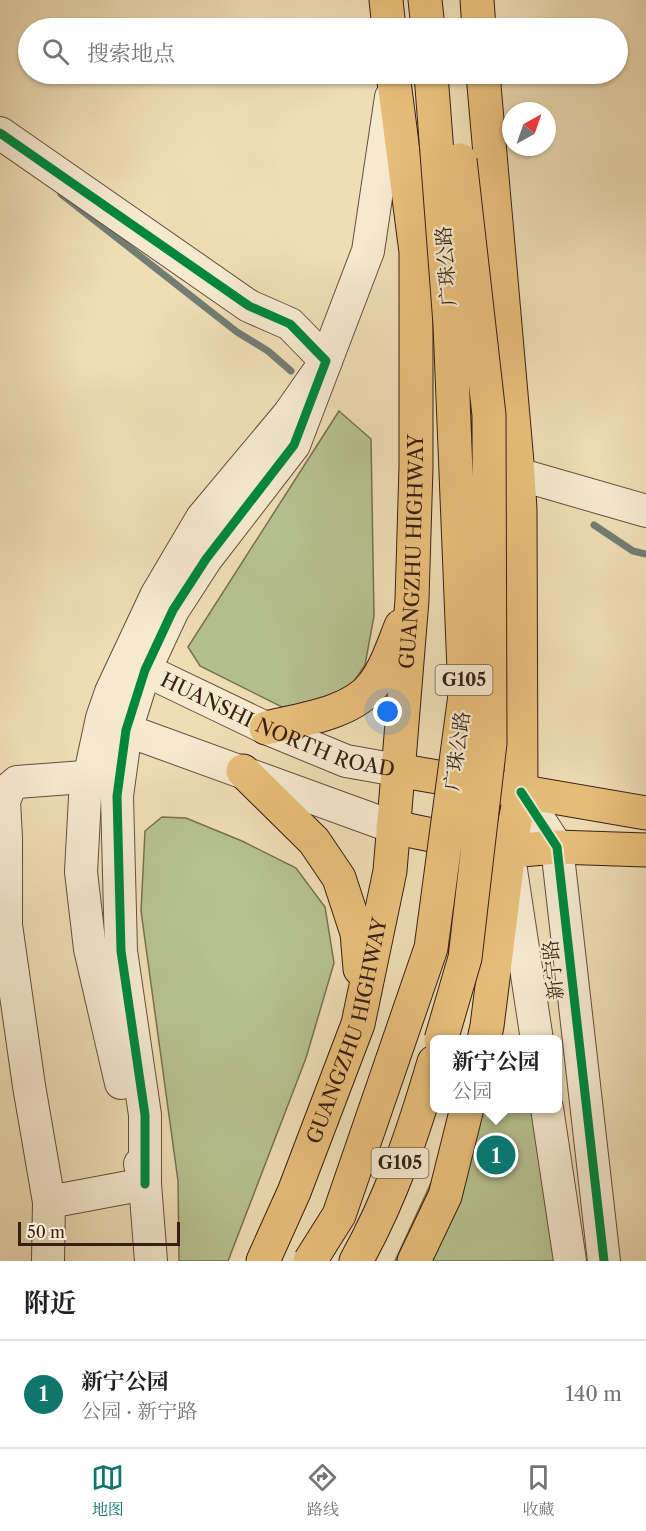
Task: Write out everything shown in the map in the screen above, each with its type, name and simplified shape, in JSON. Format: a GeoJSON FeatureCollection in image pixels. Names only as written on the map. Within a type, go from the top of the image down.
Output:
{"type":"FeatureCollection","features":[{"type":"Feature","properties":{"kind":"main road"},"geometry":{"type":"LineString","coordinates":[[386,0],[388,18]]}},
{"type":"Feature","properties":{"kind":"main road"},"geometry":{"type":"LineString","coordinates":[[425,0],[427,18]]}},
{"type":"Feature","properties":{"kind":"main road"},"geometry":{"type":"LineString","coordinates":[[447,0],[448,18]]}},
{"type":"Feature","properties":{"kind":"main road"},"geometry":{"type":"LineString","coordinates":[[477,0],[478,18]]}},
{"type":"Feature","properties":{"kind":"main road","name":"GUANGZHU HIGHWAY"},"geometry":{"type":"LineString","coordinates":[[263,1261],[294,1192],[358,1024],[390,871],[412,600],[416,467],[416,252],[394,84]]}},
{"type":"Feature","properties":{"kind":"main road","name":"广珠公路"},"geometry":{"type":"LineString","coordinates":[[310,1261],[339,1215],[430,948],[465,695],[450,324],[433,84]]}},
{"type":"Feature","properties":{"kind":"main road","name":"广珠公路"},"geometry":{"type":"LineString","coordinates":[[442,1035],[465,958],[490,743],[489,415],[461,180],[454,84]]}},
{"type":"Feature","properties":{"kind":"main road"},"geometry":{"type":"LineString","coordinates":[[484,84],[518,474],[521,792],[509,851],[485,1035]]}},
{"type":"Feature","properties":{"kind":"main road"},"geometry":{"type":"LineString","coordinates":[[266,728],[323,714],[351,704],[372,687],[385,665],[412,600]]}},
{"type":"Feature","properties":{"kind":"main road","name":"HUANSHI NORTH ROAD"},"geometry":{"type":"LineString","coordinates":[[397,770],[646,813]]}},
{"type":"Feature","properties":{"kind":"main road"},"geometry":{"type":"LineString","coordinates":[[243,771],[314,841],[339,878],[357,933],[360,970],[358,1024]]}},
{"type":"Feature","properties":{"kind":"main road"},"geometry":{"type":"LineString","coordinates":[[393,827],[509,851],[557,847],[646,850]]}},
{"type":"Feature","properties":{"kind":"main road","name":"G105"},"geometry":{"type":"LineString","coordinates":[[356,1261],[374,1229],[420,1112],[430,1079]]}},
{"type":"Feature","properties":{"kind":"main road"},"geometry":{"type":"LineString","coordinates":[[414,1261],[445,1196],[466,1113]]}},
{"type":"Feature","properties":{"kind":"street"},"geometry":{"type":"LineString","coordinates":[[151,1261],[145,1184],[90,949],[81,873],[85,797],[105,775],[114,724],[111,692],[135,668],[156,596],[202,518],[289,414],[326,361],[368,251],[392,84]]}},
{"type":"Feature","properties":{"kind":"street"},"geometry":{"type":"LineString","coordinates":[[0,133],[249,306],[290,324],[326,361]]}},
{"type":"Feature","properties":{"kind":"street"},"geometry":{"type":"LineString","coordinates":[[518,474],[646,511]]}},
{"type":"Feature","properties":{"kind":"street","name":"HUANSHI NORTH ROAD"},"geometry":{"type":"LineString","coordinates":[[135,668],[266,728],[346,761],[397,770]]}},
{"type":"Feature","properties":{"kind":"street"},"geometry":{"type":"LineString","coordinates":[[114,724],[393,827]]}},
{"type":"Feature","properties":{"kind":"street"},"geometry":{"type":"LineString","coordinates":[[48,1261],[49,1202],[29,1086],[6,925],[4,801],[9,789],[17,782],[105,775]]}},
{"type":"Feature","properties":{"kind":"street","name":"新宁路"},"geometry":{"type":"LineString","coordinates":[[521,792],[557,847],[604,1261]]}},
{"type":"Feature","properties":{"kind":"street","name":"新宁路"},"geometry":{"type":"LineString","coordinates":[[509,851],[536,1035]]}},
{"type":"Feature","properties":{"kind":"street"},"geometry":{"type":"LineString","coordinates":[[548,1113],[570,1261]]}},
{"type":"Feature","properties":{"kind":"street"},"geometry":{"type":"LineString","coordinates":[[49,1202],[145,1184]]}},
{"type":"Feature","properties":{"kind":"green space"},"geometry":{"type":"Polygon","coordinates":[[[339,411],[371,439],[374,616],[365,665],[344,696],[292,712],[200,666],[188,647],[339,411]]]}},
{"type":"Feature","properties":{"kind":"green space"},"geometry":{"type":"Polygon","coordinates":[[[162,817],[186,818],[242,841],[296,868],[325,907],[334,963],[306,1058],[228,1261],[179,1261],[178,1181],[141,911],[145,831],[162,817]]]}},
{"type":"Feature","properties":{"kind":"green space"},"geometry":{"type":"Polygon","coordinates":[[[463,1113],[543,1113],[558,1261],[395,1261],[463,1113]]]}},
{"type":"Feature","properties":{"kind":"waterway"},"geometry":{"type":"LineString","coordinates":[[61,194],[237,332],[268,351],[291,371]]}},
{"type":"Feature","properties":{"kind":"waterway"},"geometry":{"type":"LineString","coordinates":[[594,525],[633,551],[646,554]]}},
{"type":"Feature","properties":{"kind":"cycle path"},"geometry":{"type":"LineString","coordinates":[[0,133],[249,306],[290,324],[326,361],[294,445],[206,559],[173,610],[145,670],[126,730],[117,796],[121,951],[145,1115],[145,1184]]}},
{"type":"Feature","properties":{"kind":"cycle path"},"geometry":{"type":"LineString","coordinates":[[521,792],[557,847],[604,1261]]}},
{"type":"Feature","properties":{"kind":"place","name":"新宁公园"},"geometry":{"type":"Point","coordinates":[496,1155]}}]}
